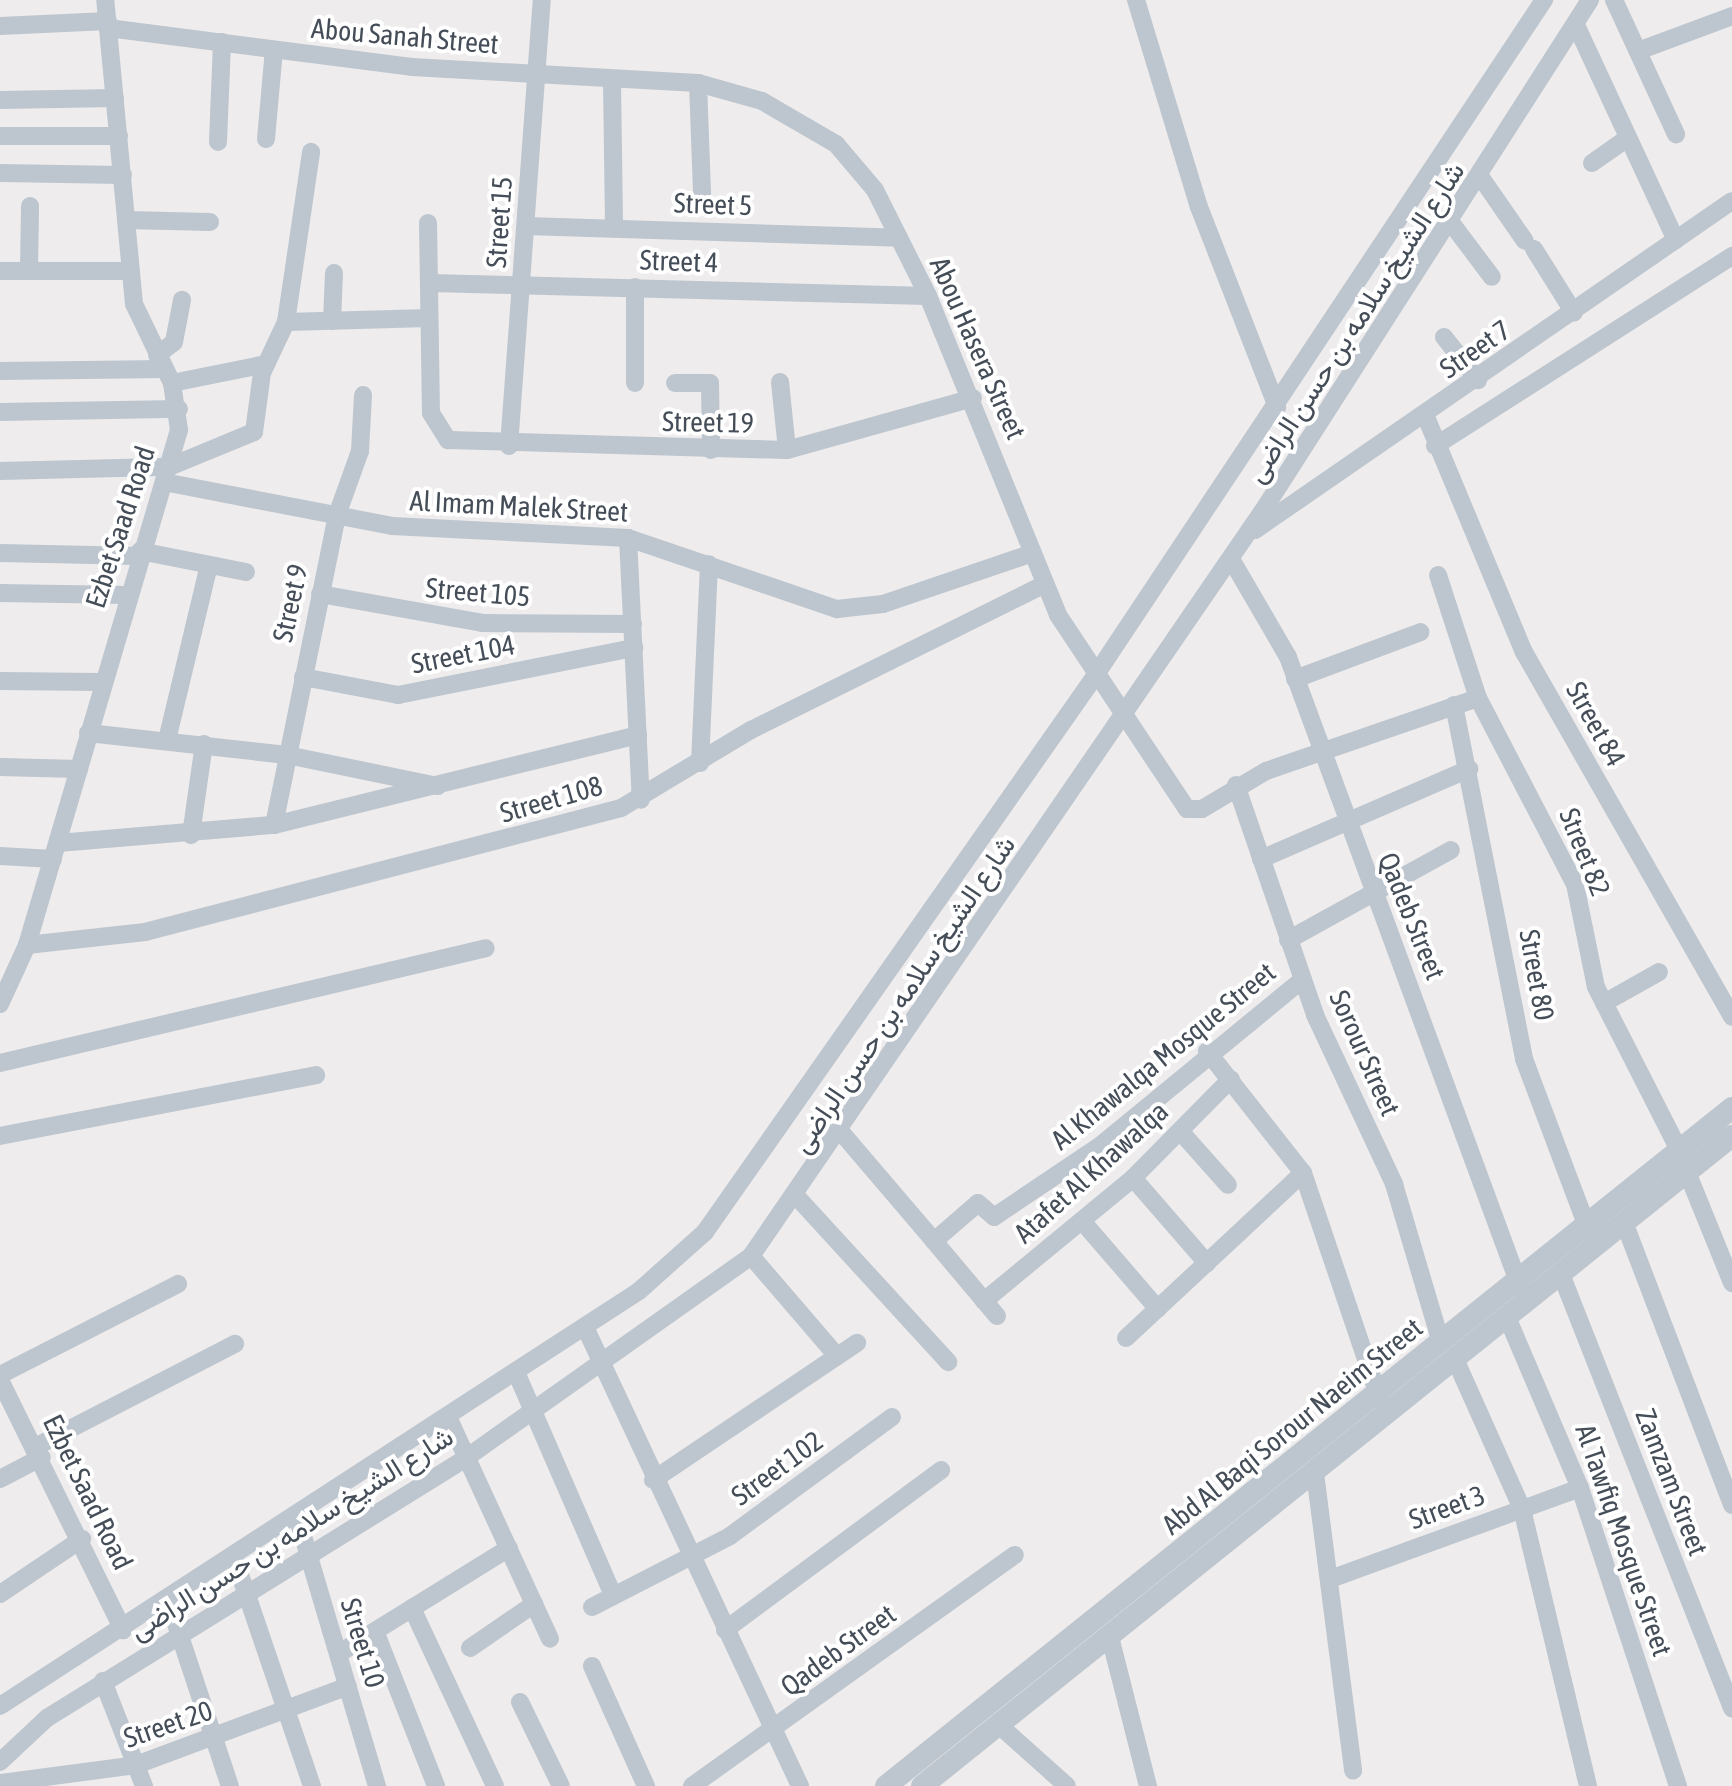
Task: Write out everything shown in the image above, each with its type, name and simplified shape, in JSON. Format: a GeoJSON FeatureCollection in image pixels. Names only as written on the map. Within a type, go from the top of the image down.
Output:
{"type":"FeatureCollection","features":[{"type":"Feature","properties":{"kind":"street","name":"Ezbet Saad Road"},"geometry":{"type":"LineString","coordinates":[[0,1004],[8,966],[27,944],[55,851],[125,596],[166,474],[179,409],[130,271],[105,0]]}},
{"type":"Feature","properties":{"kind":"street","name":"Street 15"},"geometry":{"type":"LineString","coordinates":[[509,446],[542,0]]}},
{"type":"Feature","properties":{"kind":"street"},"geometry":{"type":"LineString","coordinates":[[1136,0],[1199,207],[1277,406]]}},
{"type":"Feature","properties":{"kind":"street","name":"شارع الشيخ سلامه بن حسن الراضى"},"geometry":{"type":"LineString","coordinates":[[0,1706],[123,1630],[667,1270],[746,1180],[1095,676],[1544,0]]}},
{"type":"Feature","properties":{"kind":"street","name":"شارع الشيخ سلامه بن حسن الراضى"},"geometry":{"type":"LineString","coordinates":[[0,1762],[103,1681],[308,1559],[466,1458],[751,1256],[842,1132],[1231,560],[1482,179],[1590,0]]}},
{"type":"Feature","properties":{"kind":"street"},"geometry":{"type":"LineString","coordinates":[[1614,0],[1676,134]]}},
{"type":"Feature","properties":{"kind":"street"},"geometry":{"type":"LineString","coordinates":[[1638,51],[1732,16]]}},
{"type":"Feature","properties":{"kind":"street"},"geometry":{"type":"LineString","coordinates":[[0,26],[108,25]]}},
{"type":"Feature","properties":{"kind":"street","name":"Abou Sanah Street"},"geometry":{"type":"LineString","coordinates":[[108,25],[274,50],[612,81],[698,83]]}},
{"type":"Feature","properties":{"kind":"street"},"geometry":{"type":"LineString","coordinates":[[1576,26],[1676,240]]}},
{"type":"Feature","properties":{"kind":"street"},"geometry":{"type":"LineString","coordinates":[[218,142],[222,42]]}},
{"type":"Feature","properties":{"kind":"street"},"geometry":{"type":"LineString","coordinates":[[266,139],[274,50]]}},
{"type":"Feature","properties":{"kind":"street"},"geometry":{"type":"LineString","coordinates":[[612,81],[614,228]]}},
{"type":"Feature","properties":{"kind":"street"},"geometry":{"type":"LineString","coordinates":[[698,83],[702,194]]}},
{"type":"Feature","properties":{"kind":"street","name":"Abou Hasera Street"},"geometry":{"type":"LineString","coordinates":[[698,83],[762,101],[836,144],[899,238],[928,296],[973,398],[1045,584],[1095,676],[1187,809],[1202,810],[1236,785]]}},
{"type":"Feature","properties":{"kind":"street"},"geometry":{"type":"LineString","coordinates":[[0,100],[115,98]]}},
{"type":"Feature","properties":{"kind":"street"},"geometry":{"type":"LineString","coordinates":[[0,136],[119,136]]}},
{"type":"Feature","properties":{"kind":"street"},"geometry":{"type":"LineString","coordinates":[[1592,164],[1626,139]]}},
{"type":"Feature","properties":{"kind":"street"},"geometry":{"type":"LineString","coordinates":[[0,472],[166,474],[254,432],[266,364],[286,322],[311,152]]}},
{"type":"Feature","properties":{"kind":"street"},"geometry":{"type":"LineString","coordinates":[[0,174],[123,175]]}},
{"type":"Feature","properties":{"kind":"street"},"geometry":{"type":"LineString","coordinates":[[1482,179],[1574,312]]}},
{"type":"Feature","properties":{"kind":"street","name":"Street 7"},"geometry":{"type":"LineString","coordinates":[[1246,537],[1426,417],[1732,201]]}},
{"type":"Feature","properties":{"kind":"street"},"geometry":{"type":"LineString","coordinates":[[28,271],[30,206]]}},
{"type":"Feature","properties":{"kind":"street"},"geometry":{"type":"LineString","coordinates":[[126,220],[210,222]]}},
{"type":"Feature","properties":{"kind":"street"},"geometry":{"type":"LineString","coordinates":[[286,322],[429,318],[428,223]]}},
{"type":"Feature","properties":{"kind":"street"},"geometry":{"type":"LineString","coordinates":[[1452,224],[1492,277]]}},
{"type":"Feature","properties":{"kind":"street","name":"Street 5"},"geometry":{"type":"LineString","coordinates":[[526,226],[899,238]]}},
{"type":"Feature","properties":{"kind":"street"},"geometry":{"type":"LineString","coordinates":[[1435,446],[1732,256]]}},
{"type":"Feature","properties":{"kind":"street"},"geometry":{"type":"LineString","coordinates":[[0,271],[130,271]]}},
{"type":"Feature","properties":{"kind":"street"},"geometry":{"type":"LineString","coordinates":[[332,321],[334,273]]}},
{"type":"Feature","properties":{"kind":"street","name":"Street 4"},"geometry":{"type":"LineString","coordinates":[[428,283],[928,296]]}},
{"type":"Feature","properties":{"kind":"street"},"geometry":{"type":"LineString","coordinates":[[635,287],[635,383]]}},
{"type":"Feature","properties":{"kind":"street"},"geometry":{"type":"LineString","coordinates":[[164,369],[182,300]]}},
{"type":"Feature","properties":{"kind":"street","name":"Street 19"},"geometry":{"type":"LineString","coordinates":[[429,318],[436,433],[509,446],[787,450],[973,398]]}},
{"type":"Feature","properties":{"kind":"street"},"geometry":{"type":"LineString","coordinates":[[1444,336],[1478,380]]}},
{"type":"Feature","properties":{"kind":"street"},"geometry":{"type":"LineString","coordinates":[[0,371],[266,364]]}},
{"type":"Feature","properties":{"kind":"street"},"geometry":{"type":"LineString","coordinates":[[675,382],[710,383],[711,450]]}},
{"type":"Feature","properties":{"kind":"street"},"geometry":{"type":"LineString","coordinates":[[780,382],[787,450]]}},
{"type":"Feature","properties":{"kind":"street","name":"Street 9"},"geometry":{"type":"LineString","coordinates":[[274,825],[337,516],[360,451],[363,395]]}},
{"type":"Feature","properties":{"kind":"street"},"geometry":{"type":"LineString","coordinates":[[0,412],[179,409]]}},
{"type":"Feature","properties":{"kind":"street","name":"Street 84"},"geometry":{"type":"LineString","coordinates":[[1426,417],[1524,652],[1732,1017]]}},
{"type":"Feature","properties":{"kind":"street","name":"Al Imam Malek Street"},"geometry":{"type":"LineString","coordinates":[[166,474],[337,516],[628,538],[710,564],[789,599],[851,609],[1033,553]]}},
{"type":"Feature","properties":{"kind":"street"},"geometry":{"type":"LineString","coordinates":[[628,538],[641,800]]}},
{"type":"Feature","properties":{"kind":"street"},"geometry":{"type":"LineString","coordinates":[[0,553],[139,554],[246,572]]}},
{"type":"Feature","properties":{"kind":"street","name":"Qadeb Street"},"geometry":{"type":"LineString","coordinates":[[1231,560],[1270,616],[1523,1293]]}},
{"type":"Feature","properties":{"kind":"street"},"geometry":{"type":"LineString","coordinates":[[700,763],[710,564]]}},
{"type":"Feature","properties":{"kind":"street"},"geometry":{"type":"LineString","coordinates":[[166,740],[209,565]]}},
{"type":"Feature","properties":{"kind":"street","name":"Street 82"},"geometry":{"type":"LineString","coordinates":[[1438,574],[1478,698],[1570,871],[1604,1003],[1683,1161],[1732,1283]]}},
{"type":"Feature","properties":{"kind":"street","name":"Street 108"},"geometry":{"type":"LineString","coordinates":[[27,944],[145,932],[641,800],[700,763],[1045,584]]}},
{"type":"Feature","properties":{"kind":"street"},"geometry":{"type":"LineString","coordinates":[[0,593],[125,596]]}},
{"type":"Feature","properties":{"kind":"street","name":"Street 105"},"geometry":{"type":"LineString","coordinates":[[320,594],[482,623],[632,624]]}},
{"type":"Feature","properties":{"kind":"street"},"geometry":{"type":"LineString","coordinates":[[1295,679],[1422,632]]}},
{"type":"Feature","properties":{"kind":"street","name":"Street 104"},"geometry":{"type":"LineString","coordinates":[[303,676],[398,694],[634,648]]}},
{"type":"Feature","properties":{"kind":"street"},"geometry":{"type":"LineString","coordinates":[[0,681],[101,682]]}},
{"type":"Feature","properties":{"kind":"street"},"geometry":{"type":"LineString","coordinates":[[1236,785],[1318,751],[1478,698]]}},
{"type":"Feature","properties":{"kind":"street","name":"Street 80"},"geometry":{"type":"LineString","coordinates":[[1454,706],[1524,1058],[1591,1236]]}},
{"type":"Feature","properties":{"kind":"street"},"geometry":{"type":"LineString","coordinates":[[88,733],[286,755],[448,788]]}},
{"type":"Feature","properties":{"kind":"street"},"geometry":{"type":"LineString","coordinates":[[0,856],[274,825],[448,788],[638,735]]}},
{"type":"Feature","properties":{"kind":"street"},"geometry":{"type":"LineString","coordinates":[[192,835],[204,744]]}},
{"type":"Feature","properties":{"kind":"street"},"geometry":{"type":"LineString","coordinates":[[0,767],[79,769]]}},
{"type":"Feature","properties":{"kind":"street"},"geometry":{"type":"LineString","coordinates":[[1261,858],[1469,769]]}},
{"type":"Feature","properties":{"kind":"street","name":"Sorour Street"},"geometry":{"type":"LineString","coordinates":[[1236,785],[1303,980],[1394,1184],[1448,1351],[1522,1509],[1588,1786]]}},
{"type":"Feature","properties":{"kind":"street"},"geometry":{"type":"LineString","coordinates":[[1288,940],[1451,850]]}},
{"type":"Feature","properties":{"kind":"street"},"geometry":{"type":"LineString","coordinates":[[0,1063],[486,948]]}},
{"type":"Feature","properties":{"kind":"street"},"geometry":{"type":"LineString","coordinates":[[1604,1003],[1659,972]]}},
{"type":"Feature","properties":{"kind":"street","name":"Al Khawalqa Mosque Street"},"geometry":{"type":"LineString","coordinates":[[934,1241],[978,1203],[994,1217],[1101,1145],[1207,1051],[1303,980]]}},
{"type":"Feature","properties":{"kind":"street"},"geometry":{"type":"LineString","coordinates":[[1207,1051],[1303,1173],[1383,1405]]}},
{"type":"Feature","properties":{"kind":"street"},"geometry":{"type":"LineString","coordinates":[[0,1136],[316,1075]]}},
{"type":"Feature","properties":{"kind":"street","name":"Atafet Al Khawalqa"},"geometry":{"type":"LineString","coordinates":[[984,1300],[1134,1178],[1232,1079]]}},
{"type":"Feature","properties":{"kind":"street","name":"Abd Al Baqi Sorour Naeim Street"},"geometry":{"type":"LineString","coordinates":[[1448,1351],[1507,1317],[1523,1293],[1561,1274],[1591,1236],[1624,1222],[1732,1108]]}},
{"type":"Feature","properties":{"kind":"street"},"geometry":{"type":"LineString","coordinates":[[1180,1131],[1228,1185]]}},
{"type":"Feature","properties":{"kind":"street"},"geometry":{"type":"LineString","coordinates":[[842,1132],[997,1316]]}},
{"type":"Feature","properties":{"kind":"street","name":"Abd Al Baqi Sorour Naeim Street"},"geometry":{"type":"LineString","coordinates":[[886,1786],[1383,1405],[1683,1161],[1732,1136]]}},
{"type":"Feature","properties":{"kind":"street"},"geometry":{"type":"LineString","coordinates":[[1126,1338],[1303,1173]]}},
{"type":"Feature","properties":{"kind":"street"},"geometry":{"type":"LineString","coordinates":[[1134,1178],[1207,1262]]}},
{"type":"Feature","properties":{"kind":"street"},"geometry":{"type":"LineString","coordinates":[[797,1197],[948,1362]]}},
{"type":"Feature","properties":{"kind":"street"},"geometry":{"type":"LineString","coordinates":[[1082,1221],[1158,1309]]}},
{"type":"Feature","properties":{"kind":"street"},"geometry":{"type":"LineString","coordinates":[[1624,1222],[1732,1505]]}},
{"type":"Feature","properties":{"kind":"street"},"geometry":{"type":"LineString","coordinates":[[751,1256],[838,1356]]}},
{"type":"Feature","properties":{"kind":"street","name":"Zamzam Street"},"geometry":{"type":"LineString","coordinates":[[1561,1274],[1732,1710]]}},
{"type":"Feature","properties":{"kind":"street"},"geometry":{"type":"LineString","coordinates":[[0,1377],[178,1284]]}},
{"type":"Feature","properties":{"kind":"street","name":"Al Tawfiq Mosque Street"},"geometry":{"type":"LineString","coordinates":[[1507,1317],[1580,1488],[1678,1786]]}},
{"type":"Feature","properties":{"kind":"street"},"geometry":{"type":"LineString","coordinates":[[584,1327],[796,1784]]}},
{"type":"Feature","properties":{"kind":"street"},"geometry":{"type":"LineString","coordinates":[[653,1480],[857,1343]]}},
{"type":"Feature","properties":{"kind":"street"},"geometry":{"type":"LineString","coordinates":[[0,1479],[39,1452],[235,1344]]}},
{"type":"Feature","properties":{"kind":"street"},"geometry":{"type":"LineString","coordinates":[[516,1372],[613,1595]]}},
{"type":"Feature","properties":{"kind":"street","name":"Ezbet Saad Road"},"geometry":{"type":"LineString","coordinates":[[0,1377],[123,1630]]}},
{"type":"Feature","properties":{"kind":"street","name":"Abd Al Baqi Sorour Naeim Street"},"geometry":{"type":"LineString","coordinates":[[922,1786],[1314,1473],[1383,1405]]}},
{"type":"Feature","properties":{"kind":"street"},"geometry":{"type":"LineString","coordinates":[[448,1417],[550,1638]]}},
{"type":"Feature","properties":{"kind":"street","name":"Street 102"},"geometry":{"type":"LineString","coordinates":[[592,1607],[691,1559],[892,1417]]}},
{"type":"Feature","properties":{"kind":"street"},"geometry":{"type":"LineString","coordinates":[[725,1630],[941,1470]]}},
{"type":"Feature","properties":{"kind":"street"},"geometry":{"type":"LineString","coordinates":[[1314,1473],[1333,1578],[1353,1771]]}},
{"type":"Feature","properties":{"kind":"street","name":"Street 3"},"geometry":{"type":"LineString","coordinates":[[1333,1578],[1580,1488]]}},
{"type":"Feature","properties":{"kind":"street","name":"Street 10"},"geometry":{"type":"LineString","coordinates":[[297,1516],[377,1786]]}},
{"type":"Feature","properties":{"kind":"street"},"geometry":{"type":"LineString","coordinates":[[0,1594],[82,1539]]}},
{"type":"Feature","properties":{"kind":"street"},"geometry":{"type":"LineString","coordinates":[[338,1654],[508,1548]]}},
{"type":"Feature","properties":{"kind":"street","name":"Qadeb Street"},"geometry":{"type":"LineString","coordinates":[[692,1786],[773,1732],[1015,1555]]}},
{"type":"Feature","properties":{"kind":"street"},"geometry":{"type":"LineString","coordinates":[[234,1557],[312,1786]]}},
{"type":"Feature","properties":{"kind":"street"},"geometry":{"type":"LineString","coordinates":[[168,1600],[230,1786]]}},
{"type":"Feature","properties":{"kind":"street"},"geometry":{"type":"LineString","coordinates":[[470,1648],[534,1604]]}},
{"type":"Feature","properties":{"kind":"street"},"geometry":{"type":"LineString","coordinates":[[412,1608],[495,1786]]}},
{"type":"Feature","properties":{"kind":"street"},"geometry":{"type":"LineString","coordinates":[[375,1631],[436,1786]]}},
{"type":"Feature","properties":{"kind":"street"},"geometry":{"type":"LineString","coordinates":[[1110,1636],[1148,1786]]}},
{"type":"Feature","properties":{"kind":"street"},"geometry":{"type":"LineString","coordinates":[[592,1666],[646,1786]]}},
{"type":"Feature","properties":{"kind":"street"},"geometry":{"type":"LineString","coordinates":[[103,1681],[144,1786]]}},
{"type":"Feature","properties":{"kind":"street","name":"Street 20"},"geometry":{"type":"LineString","coordinates":[[0,1783],[136,1766],[348,1686]]}},
{"type":"Feature","properties":{"kind":"street"},"geometry":{"type":"LineString","coordinates":[[520,1702],[561,1786]]}},
{"type":"Feature","properties":{"kind":"street"},"geometry":{"type":"LineString","coordinates":[[999,1725],[1067,1786]]}}]}
